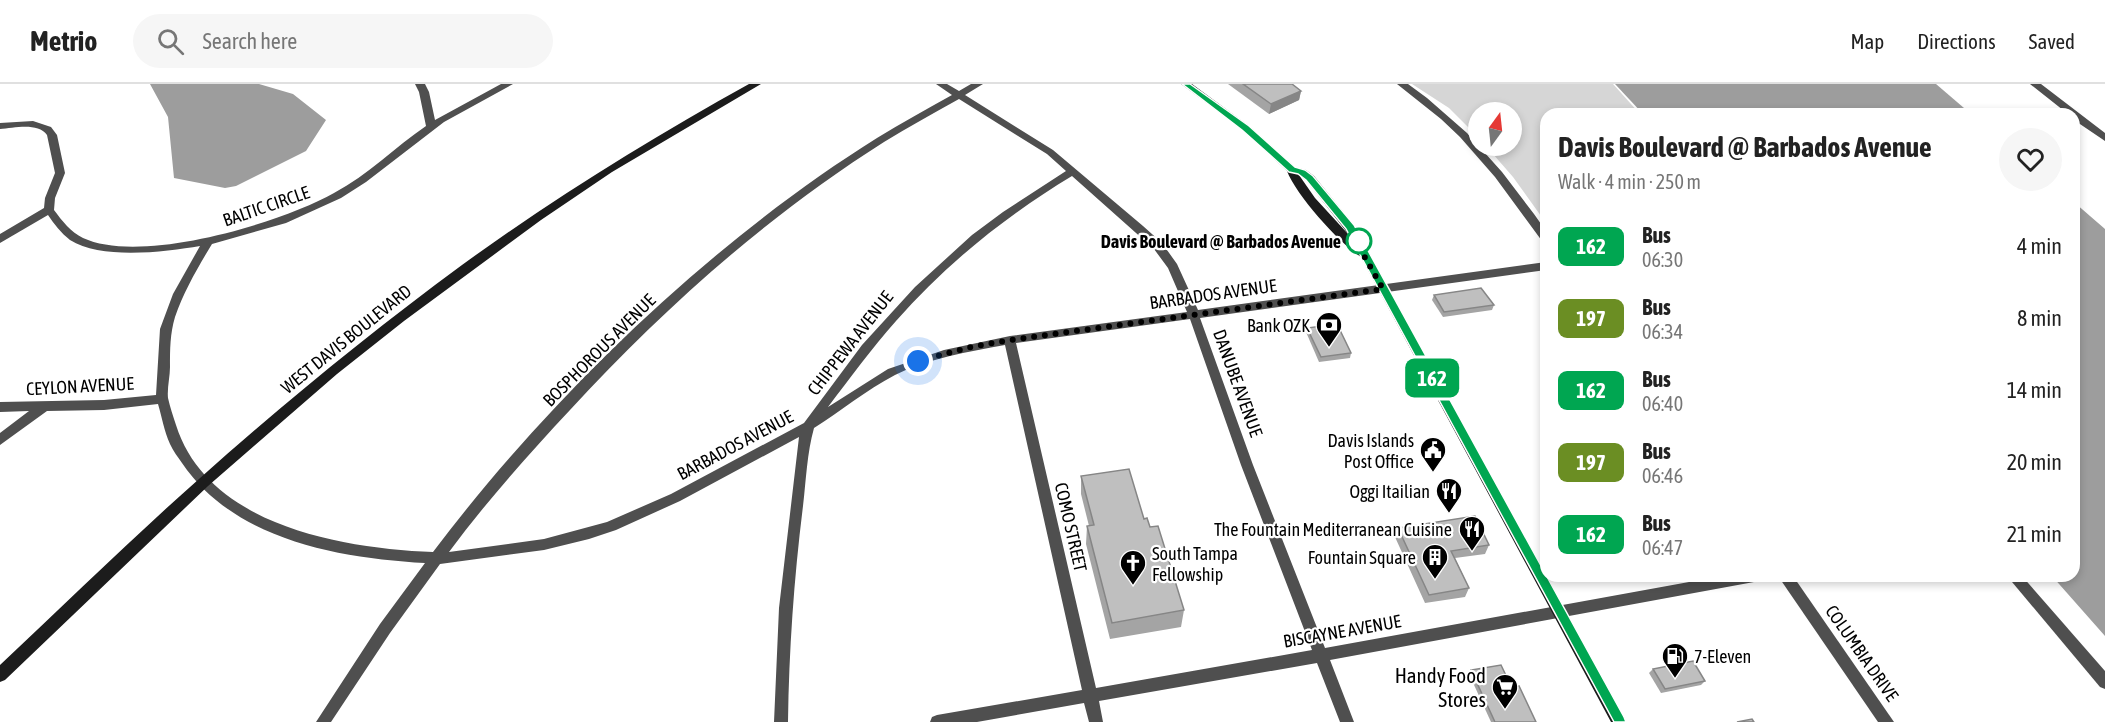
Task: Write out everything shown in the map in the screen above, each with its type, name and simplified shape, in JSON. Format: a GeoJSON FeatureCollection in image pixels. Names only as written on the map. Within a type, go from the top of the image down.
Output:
{"type":"FeatureCollection","features":[{"type":"Feature","properties":{"kind":"street"},"geometry":{"type":"LineString","coordinates":[[420,84],[424,92],[431,126]]}},
{"type":"Feature","properties":{"kind":"street","name":"BALTIC CIRCLE"},"geometry":{"type":"LineString","coordinates":[[50,210],[63,230],[85,243],[118,248],[156,248],[208,241],[246,232],[307,213],[366,178],[431,126],[508,84]]}},
{"type":"Feature","properties":{"kind":"street","name":"WEST DAVIS BOULEVARD"},"geometry":{"type":"LineString","coordinates":[[0,675],[203,483],[350,357],[490,250],[598,176],[711,108],[756,84]]}},
{"type":"Feature","properties":{"kind":"street","name":"DANUBE AVENUE"},"geometry":{"type":"LineString","coordinates":[[941,84],[1025,135],[1073,171],[1158,246],[1173,267],[1347,722]]}},
{"type":"Feature","properties":{"kind":"street","name":"BOSPHOROUS AVENUE"},"geometry":{"type":"LineString","coordinates":[[323,722],[359,664],[435,559],[533,442],[660,313],[747,237],[790,204],[876,144],[978,84]]}},
{"type":"Feature","properties":{"kind":"street"},"geometry":{"type":"LineString","coordinates":[[1186,84],[1246,128],[1292,170],[1296,183],[1351,244],[1363,254],[1540,577]]}},
{"type":"Feature","properties":{"kind":"street"},"geometry":{"type":"LineString","coordinates":[[1402,84],[1434,106],[1475,145],[1540,230]]}},
{"type":"Feature","properties":{"kind":"street"},"geometry":{"type":"LineString","coordinates":[[2036,84],[2066,108]]}},
{"type":"Feature","properties":{"kind":"street"},"geometry":{"type":"LineString","coordinates":[[2080,119],[2105,138]]}},
{"type":"Feature","properties":{"kind":"street"},"geometry":{"type":"LineString","coordinates":[[0,126],[33,124],[48,129],[52,135],[60,173],[50,198],[50,210],[0,239]]}},
{"type":"Feature","properties":{"kind":"street","name":"CHIPPEWA AVENUE"},"geometry":{"type":"LineString","coordinates":[[781,722],[782,648],[789,556],[808,427],[869,344],[932,274],[999,220],[1073,171]]}},
{"type":"Feature","properties":{"kind":"street","name":"BARBADOS AVENUE"},"geometry":{"type":"LineString","coordinates":[[208,241],[189,274],[166,331],[162,399],[176,442],[203,483],[228,504],[262,524],[310,540],[362,553],[435,559],[529,548],[599,531],[683,493],[808,427],[873,382],[903,367],[933,356],[1010,340],[1540,267]]}},
{"type":"Feature","properties":{"kind":"street","name":"COMO STREET"},"geometry":{"type":"LineString","coordinates":[[1010,340],[1096,722]]}},
{"type":"Feature","properties":{"kind":"street","name":"CEYLON AVENUE"},"geometry":{"type":"LineString","coordinates":[[0,407],[43,407],[162,399]]}},
{"type":"Feature","properties":{"kind":"street"},"geometry":{"type":"LineString","coordinates":[[0,440],[43,407]]}},
{"type":"Feature","properties":{"kind":"street"},"geometry":{"type":"LineString","coordinates":[[1543,582],[1619,722]]}},
{"type":"Feature","properties":{"kind":"street","name":"BISCAYNE AVENUE"},"geometry":{"type":"LineString","coordinates":[[937,722],[1722,582]]}},
{"type":"Feature","properties":{"kind":"street","name":"COLUMBIA DRIVE"},"geometry":{"type":"LineString","coordinates":[[1789,582],[1887,722]]}},
{"type":"Feature","properties":{"kind":"street"},"geometry":{"type":"LineString","coordinates":[[2019,582],[2105,682]]}},
{"type":"Feature","properties":{"kind":"shaded area"},"geometry":{"type":"Polygon","coordinates":[[[150,84],[259,84],[293,94],[326,120],[306,151],[236,186],[225,188],[174,178],[168,117],[150,84]]]}},
{"type":"Feature","properties":{"kind":"shaded area"},"geometry":{"type":"Polygon","coordinates":[[[1412,84],[1613,84],[1635,108],[1540,108],[1540,215],[1495,156],[1522,156],[1522,102],[1468,102],[1468,127],[1449,108],[1412,84]]]}},
{"type":"Feature","properties":{"kind":"shaded area"},"geometry":{"type":"Polygon","coordinates":[[[1615,84],[1936,84],[1964,108],[1637,108],[1615,84]]]}},
{"type":"Feature","properties":{"kind":"shaded area"},"geometry":{"type":"Polygon","coordinates":[[[2080,207],[2105,229],[2105,636],[2057,582],[2080,582],[2080,207]]]}},
{"type":"Feature","properties":{"kind":"building"},"geometry":{"type":"Polygon","coordinates":[[[1243,84],[1292,84],[1301,91],[1271,104],[1243,84]]]}},
{"type":"Feature","properties":{"kind":"building"},"geometry":{"type":"Polygon","coordinates":[[[1481,288],[1494,305],[1444,312],[1434,295],[1481,288]]]}},
{"type":"Feature","properties":{"kind":"building","name":"Bank OZK"},"geometry":{"type":"Polygon","coordinates":[[[1337,324],[1351,353],[1321,357],[1307,328],[1337,324]]]}},
{"type":"Feature","properties":{"kind":"building","name":"South Tampa Fellowship"},"geometry":{"type":"Polygon","coordinates":[[[1129,469],[1144,519],[1147,518],[1150,527],[1158,526],[1184,610],[1112,623],[1087,526],[1094,525],[1081,476],[1129,469]]]}},
{"type":"Feature","properties":{"kind":"building","name":"Fountain Square"},"geometry":{"type":"Polygon","coordinates":[[[1475,516],[1489,545],[1451,551],[1469,588],[1429,595],[1398,528],[1475,516]]]}},
{"type":"Feature","properties":{"kind":"building","name":"7-Eleven"},"geometry":{"type":"Polygon","coordinates":[[[1693,661],[1705,681],[1665,689],[1653,669],[1693,661]]]}},
{"type":"Feature","properties":{"kind":"building"},"geometry":{"type":"Polygon","coordinates":[[[1501,665],[1512,688],[1519,686],[1536,722],[1495,722],[1471,670],[1501,665]]]}},
{"type":"Feature","properties":{"kind":"building"},"geometry":{"type":"Polygon","coordinates":[[[1752,719],[1754,722],[1737,722],[1752,719]]]}},
{"type":"Feature","properties":{"kind":"bus line","name":"162"},"geometry":{"type":"LineString","coordinates":[[1186,84],[1246,128],[1292,170],[1302,172],[1310,178],[1350,227],[1540,579]]}},
{"type":"Feature","properties":{"kind":"bus line","name":"162"},"geometry":{"type":"LineString","coordinates":[[1542,582],[1619,722]]}},
{"type":"Feature","properties":{"kind":"place","name":"Davis Boulevard @ Barbados Avenue"},"geometry":{"type":"Point","coordinates":[1359,241]}},
{"type":"Feature","properties":{"kind":"place","name":"Bank OZK"},"geometry":{"type":"Point","coordinates":[1329,348]}},
{"type":"Feature","properties":{"kind":"place","name":"Davis Islands Post Office"},"geometry":{"type":"Point","coordinates":[1433,473]}},
{"type":"Feature","properties":{"kind":"place","name":"Oggi Itailian"},"geometry":{"type":"Point","coordinates":[1449,514]}},
{"type":"Feature","properties":{"kind":"place","name":"The Fountain Mediterranean Cuisine"},"geometry":{"type":"Point","coordinates":[1472,552]}},
{"type":"Feature","properties":{"kind":"place","name":"Fountain Square"},"geometry":{"type":"Point","coordinates":[1435,580]}},
{"type":"Feature","properties":{"kind":"place","name":"South Tampa Fellowship"},"geometry":{"type":"Point","coordinates":[1133,586]}},
{"type":"Feature","properties":{"kind":"place","name":"7-Eleven"},"geometry":{"type":"Point","coordinates":[1675,679]}},
{"type":"Feature","properties":{"kind":"place","name":"Handy Food Stores"},"geometry":{"type":"Point","coordinates":[1505,710]}},
{"type":"Feature","properties":{"kind":"route"},"geometry":{"type":"LineString","coordinates":[[918,361],[971,347],[1010,340],[1383,289],[1363,254],[1359,241]]}}]}
